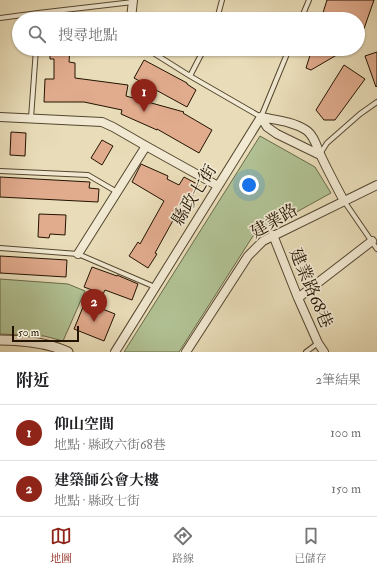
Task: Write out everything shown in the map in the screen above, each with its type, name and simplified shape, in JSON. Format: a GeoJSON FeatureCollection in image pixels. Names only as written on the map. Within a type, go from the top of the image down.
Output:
{"type":"FeatureCollection","features":[{"type":"Feature","properties":{"kind":"street"},"geometry":{"type":"LineString","coordinates":[[132,12],[133,1]]}},
{"type":"Feature","properties":{"kind":"street"},"geometry":{"type":"LineString","coordinates":[[0,117],[102,122],[218,186]]}},
{"type":"Feature","properties":{"kind":"street"},"geometry":{"type":"LineString","coordinates":[[260,118],[267,127],[277,134],[320,155]]}},
{"type":"Feature","properties":{"kind":"street"},"geometry":{"type":"LineString","coordinates":[[260,118],[284,121],[307,130],[316,144],[320,155],[344,200]]}},
{"type":"Feature","properties":{"kind":"street","name":"縣政七街"},"geometry":{"type":"LineString","coordinates":[[115,352],[260,118]]}},
{"type":"Feature","properties":{"kind":"street"},"geometry":{"type":"LineString","coordinates":[[78,254],[146,146]]}},
{"type":"Feature","properties":{"kind":"street","name":"建業路"},"geometry":{"type":"LineString","coordinates":[[186,352],[248,256],[256,247],[273,235],[377,185]]}},
{"type":"Feature","properties":{"kind":"street","name":"建業路68巷"},"geometry":{"type":"LineString","coordinates":[[273,235],[298,298],[318,343],[324,352]]}},
{"type":"Feature","properties":{"kind":"street"},"geometry":{"type":"LineString","coordinates":[[298,298],[372,241]]}},
{"type":"Feature","properties":{"kind":"street"},"geometry":{"type":"LineString","coordinates":[[0,340],[40,343],[68,352]]}},
{"type":"Feature","properties":{"kind":"lane"},"geometry":{"type":"LineString","coordinates":[[219,12],[222,0]]}},
{"type":"Feature","properties":{"kind":"lane"},"geometry":{"type":"LineString","coordinates":[[304,12],[309,0]]}},
{"type":"Feature","properties":{"kind":"lane"},"geometry":{"type":"LineString","coordinates":[[46,12],[133,1]]}},
{"type":"Feature","properties":{"kind":"lane"},"geometry":{"type":"LineString","coordinates":[[0,18],[12,16]]}},
{"type":"Feature","properties":{"kind":"lane"},"geometry":{"type":"LineString","coordinates":[[31,119],[36,56]]}},
{"type":"Feature","properties":{"kind":"lane"},"geometry":{"type":"LineString","coordinates":[[158,56],[260,118]]}},
{"type":"Feature","properties":{"kind":"lane"},"geometry":{"type":"LineString","coordinates":[[190,76],[200,56]]}},
{"type":"Feature","properties":{"kind":"lane","name":"縣政七街"},"geometry":{"type":"LineString","coordinates":[[260,118],[286,56]]}},
{"type":"Feature","properties":{"kind":"lane"},"geometry":{"type":"LineString","coordinates":[[320,155],[327,143],[360,114],[377,102]]}},
{"type":"Feature","properties":{"kind":"lane"},"geometry":{"type":"LineString","coordinates":[[0,170],[88,175],[117,192]]}},
{"type":"Feature","properties":{"kind":"lane"},"geometry":{"type":"LineString","coordinates":[[344,200],[377,249]]}},
{"type":"Feature","properties":{"kind":"lane"},"geometry":{"type":"LineString","coordinates":[[0,248],[78,254],[155,287]]}},
{"type":"Feature","properties":{"kind":"lane"},"geometry":{"type":"LineString","coordinates":[[306,352],[318,343]]}},
{"type":"Feature","properties":{"kind":"green space"},"geometry":{"type":"Polygon","coordinates":[[[260,136],[315,167],[331,193],[253,236],[179,352],[124,352],[260,136]]]}},
{"type":"Feature","properties":{"kind":"green space"},"geometry":{"type":"Polygon","coordinates":[[[0,279],[68,284],[85,291],[63,341],[44,336],[0,334],[0,279]]]}},
{"type":"Feature","properties":{"kind":"building"},"geometry":{"type":"Polygon","coordinates":[[[327,0],[374,0],[365,26],[365,12],[323,12],[327,0]]]}},
{"type":"Feature","properties":{"kind":"building"},"geometry":{"type":"Polygon","coordinates":[[[377,52],[377,86],[376,87],[365,56],[377,52]]]}},
{"type":"Feature","properties":{"kind":"building"},"geometry":{"type":"Polygon","coordinates":[[[50,56],[69,56],[69,62],[75,63],[75,78],[128,85],[126,96],[184,112],[183,113],[212,130],[199,153],[157,129],[121,114],[122,110],[84,102],[44,102],[45,79],[54,79],[54,59],[50,59],[50,56]]]}},
{"type":"Feature","properties":{"kind":"building"},"geometry":{"type":"Polygon","coordinates":[[[310,56],[335,56],[311,70],[306,68],[310,56]]]}},
{"type":"Feature","properties":{"kind":"building"},"geometry":{"type":"Polygon","coordinates":[[[144,60],[187,83],[196,90],[187,107],[134,78],[144,60]]]}},
{"type":"Feature","properties":{"kind":"building"},"geometry":{"type":"Polygon","coordinates":[[[344,65],[365,79],[335,120],[324,120],[316,110],[344,65]]]}},
{"type":"Feature","properties":{"kind":"building"},"geometry":{"type":"Polygon","coordinates":[[[11,132],[26,133],[25,156],[10,155],[11,132]]]}},
{"type":"Feature","properties":{"kind":"building"},"geometry":{"type":"Polygon","coordinates":[[[102,140],[113,146],[102,165],[91,158],[102,140]]]}},
{"type":"Feature","properties":{"kind":"building"},"geometry":{"type":"Polygon","coordinates":[[[141,164],[168,176],[167,179],[179,185],[184,177],[199,185],[186,208],[181,206],[155,253],[157,254],[148,268],[129,256],[138,242],[140,244],[164,201],[132,182],[141,164]]]}},
{"type":"Feature","properties":{"kind":"building"},"geometry":{"type":"Polygon","coordinates":[[[0,177],[90,182],[89,188],[99,189],[98,202],[0,197],[0,177]]]}},
{"type":"Feature","properties":{"kind":"building"},"geometry":{"type":"Polygon","coordinates":[[[39,214],[66,215],[65,235],[50,234],[49,238],[38,237],[39,214]]]}},
{"type":"Feature","properties":{"kind":"building"},"geometry":{"type":"Polygon","coordinates":[[[0,256],[67,260],[66,277],[0,273],[0,256]]]}},
{"type":"Feature","properties":{"kind":"building"},"geometry":{"type":"Polygon","coordinates":[[[92,267],[138,284],[132,300],[105,290],[103,294],[84,287],[92,267]]]}},
{"type":"Feature","properties":{"kind":"building"},"geometry":{"type":"Polygon","coordinates":[[[85,302],[115,314],[104,341],[74,329],[85,302]]]}},
{"type":"Feature","properties":{"kind":"place","name":"仰山空間"},"geometry":{"type":"Point","coordinates":[144,112]}},
{"type":"Feature","properties":{"kind":"place","name":"建築師公會大樓"},"geometry":{"type":"Point","coordinates":[94,322]}}]}
